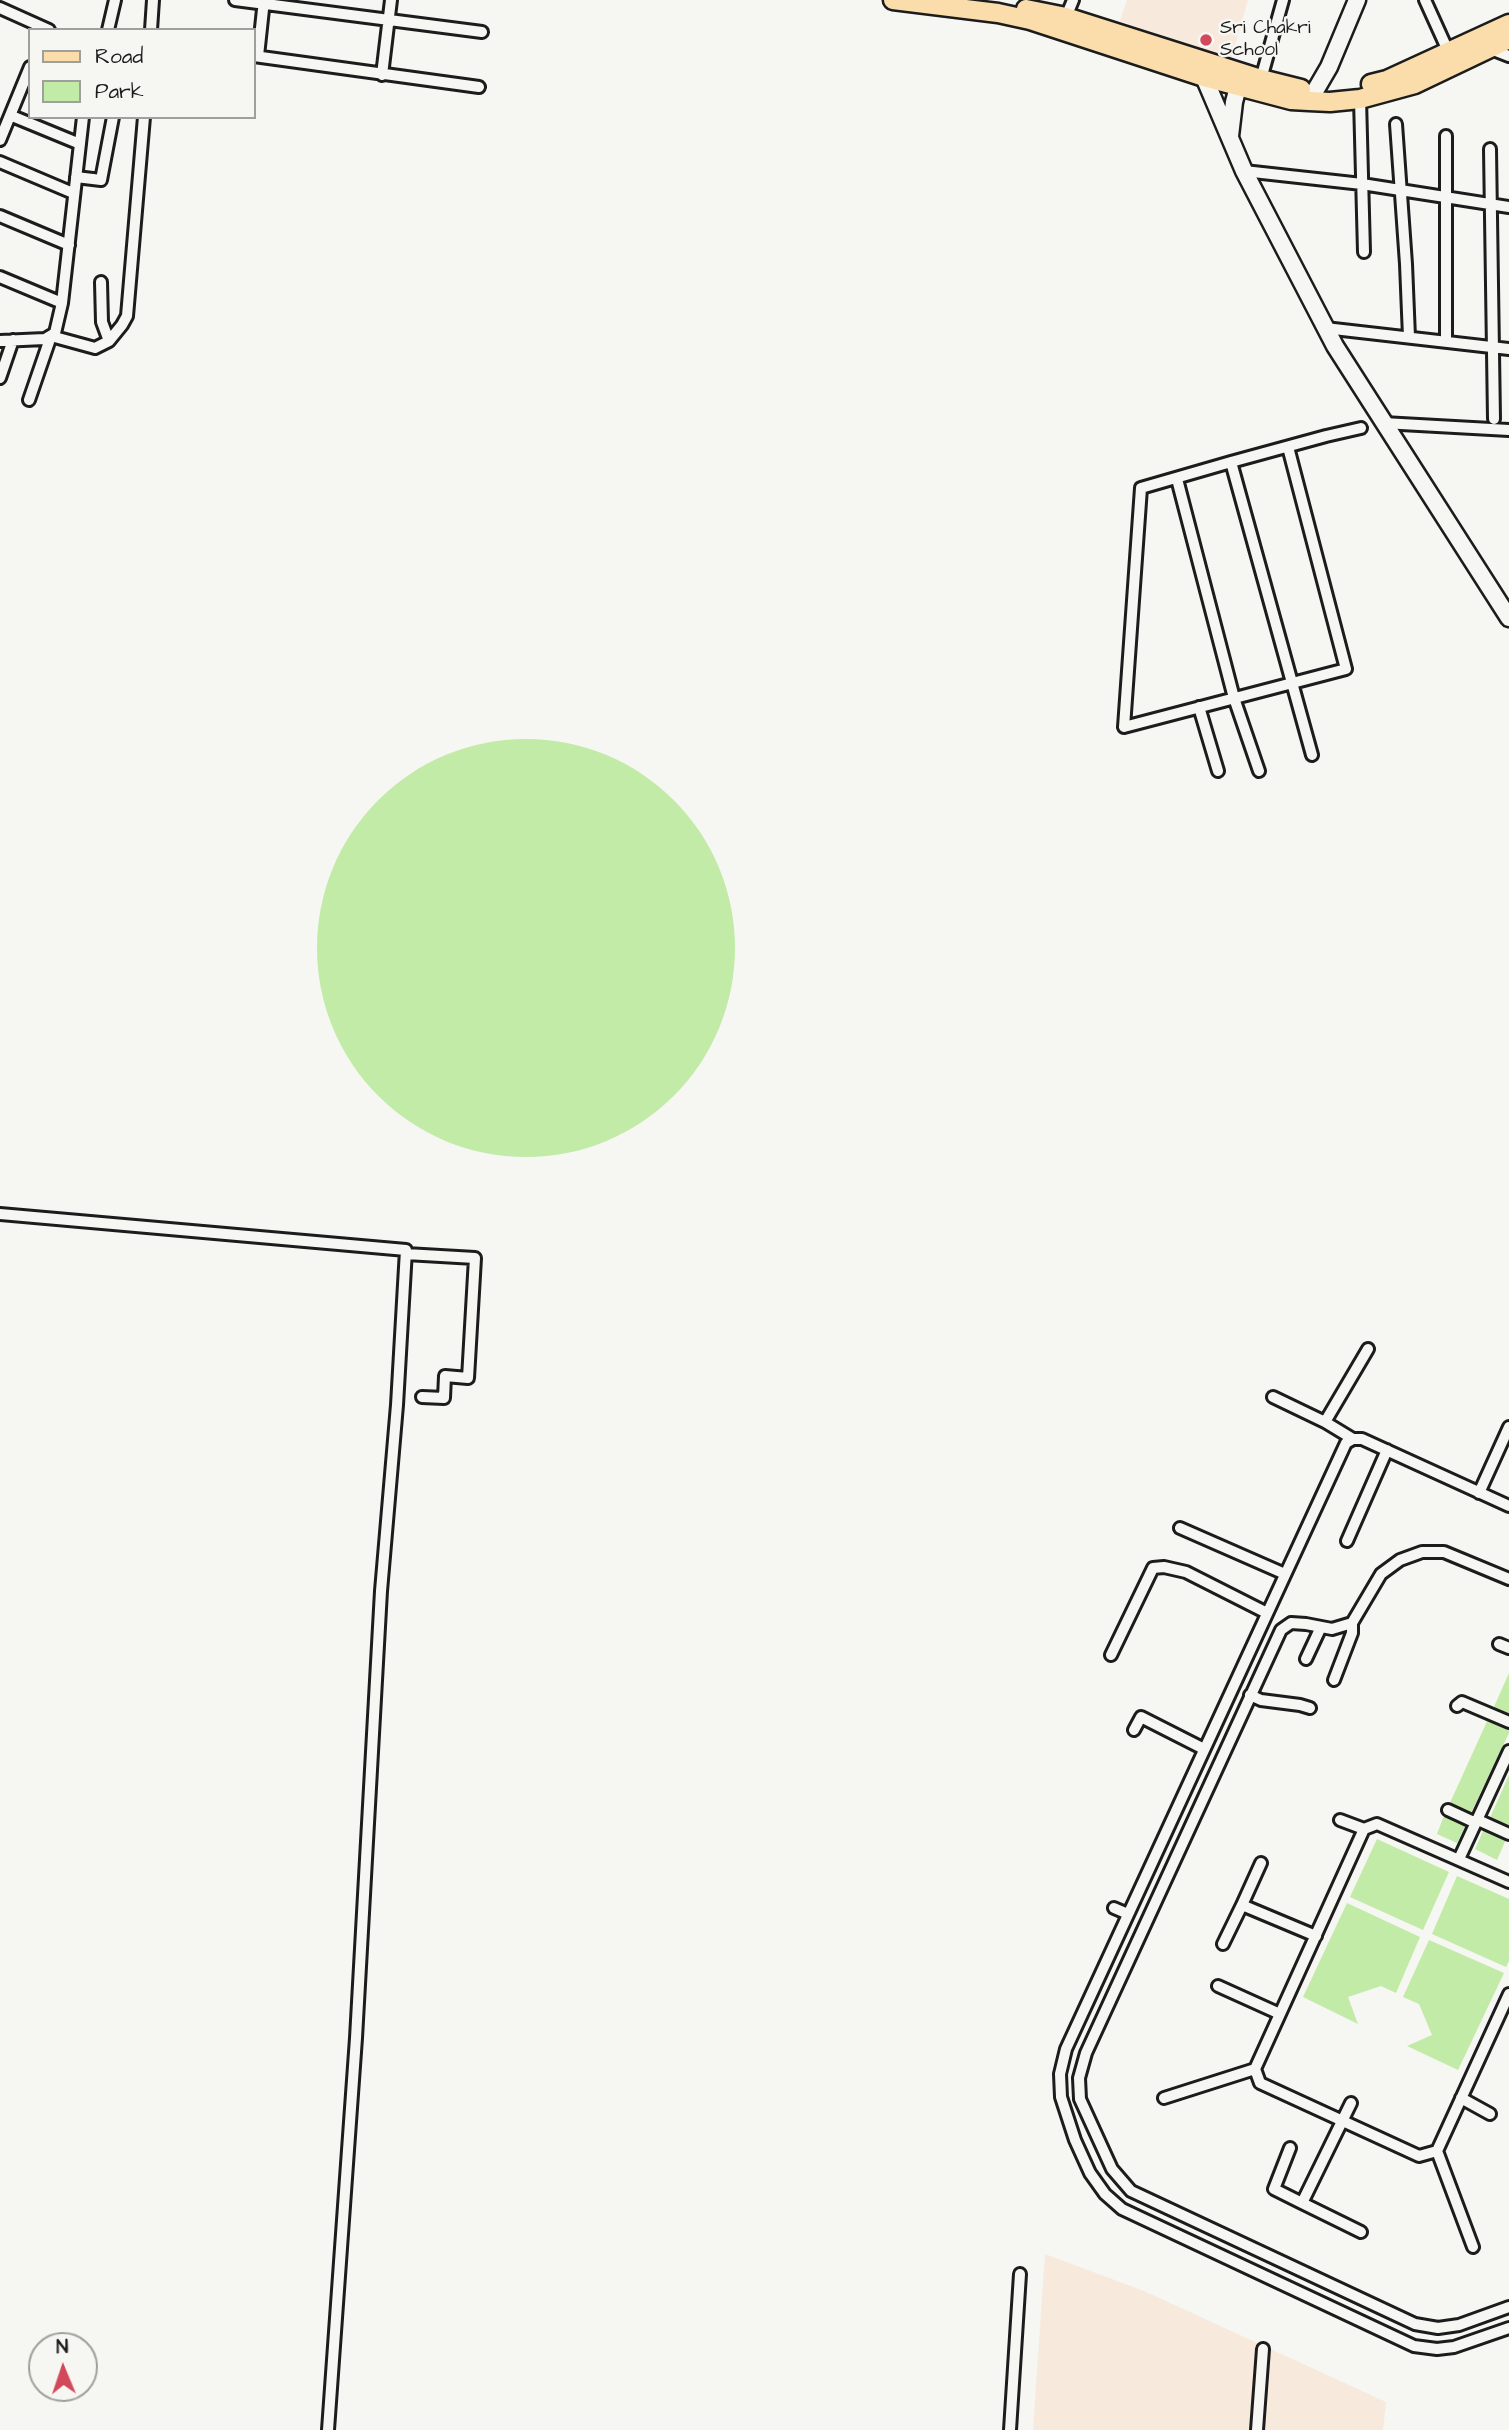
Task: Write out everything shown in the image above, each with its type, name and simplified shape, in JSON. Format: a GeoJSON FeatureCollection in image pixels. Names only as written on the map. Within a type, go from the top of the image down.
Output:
{"type":"FeatureCollection","features":[{"type":"Feature","properties":{"kind":"main road"},"geometry":{"type":"LineString","coordinates":[[893,0],[998,13],[1030,20],[1240,79],[1291,100],[1330,102],[1360,99],[1415,84],[1509,39]]}},
{"type":"Feature","properties":{"kind":"main road"},"geometry":{"type":"LineString","coordinates":[[985,0],[1066,17],[1207,70]]}},
{"type":"Feature","properties":{"kind":"main road"},"geometry":{"type":"LineString","coordinates":[[1240,79],[1261,79],[1291,88],[1315,91],[1350,89],[1387,80],[1509,24]]}},
{"type":"Feature","properties":{"kind":"street"},"geometry":{"type":"LineString","coordinates":[[108,28],[115,0]]}},
{"type":"Feature","properties":{"kind":"street"},"geometry":{"type":"LineString","coordinates":[[151,28],[153,0]]}},
{"type":"Feature","properties":{"kind":"street"},"geometry":{"type":"LineString","coordinates":[[235,0],[482,33]]}},
{"type":"Feature","properties":{"kind":"street"},"geometry":{"type":"LineString","coordinates":[[382,75],[391,0]]}},
{"type":"Feature","properties":{"kind":"street"},"geometry":{"type":"LineString","coordinates":[[1066,17],[1073,0]]}},
{"type":"Feature","properties":{"kind":"street"},"geometry":{"type":"LineString","coordinates":[[1261,79],[1283,0]]}},
{"type":"Feature","properties":{"kind":"street"},"geometry":{"type":"LineString","coordinates":[[1315,91],[1329,67],[1357,0]]}},
{"type":"Feature","properties":{"kind":"street"},"geometry":{"type":"LineString","coordinates":[[1425,0],[1449,53]]}},
{"type":"Feature","properties":{"kind":"street"},"geometry":{"type":"LineString","coordinates":[[264,2],[256,56],[479,87]]}},
{"type":"Feature","properties":{"kind":"street"},"geometry":{"type":"LineString","coordinates":[[0,8],[45,28]]}},
{"type":"Feature","properties":{"kind":"street"},"geometry":{"type":"LineString","coordinates":[[1491,49],[1509,57]]}},
{"type":"Feature","properties":{"kind":"street"},"geometry":{"type":"LineString","coordinates":[[1207,70],[1229,139],[1325,328],[1509,618]]}},
{"type":"Feature","properties":{"kind":"street"},"geometry":{"type":"LineString","coordinates":[[0,140],[28,73]]}},
{"type":"Feature","properties":{"kind":"street"},"geometry":{"type":"LineString","coordinates":[[1229,139],[1230,120],[1240,79]]}},
{"type":"Feature","properties":{"kind":"street"},"geometry":{"type":"LineString","coordinates":[[1360,99],[1364,252]]}},
{"type":"Feature","properties":{"kind":"street"},"geometry":{"type":"LineString","coordinates":[[12,116],[79,144]]}},
{"type":"Feature","properties":{"kind":"street"},"geometry":{"type":"LineString","coordinates":[[29,400],[51,337],[55,333],[62,303],[83,119]]}},
{"type":"Feature","properties":{"kind":"street"},"geometry":{"type":"LineString","coordinates":[[76,177],[101,180],[113,119]]}},
{"type":"Feature","properties":{"kind":"street"},"geometry":{"type":"LineString","coordinates":[[0,341],[51,337],[95,348],[109,341],[122,325],[127,316],[144,119]]}},
{"type":"Feature","properties":{"kind":"street"},"geometry":{"type":"LineString","coordinates":[[1396,124],[1409,337]]}},
{"type":"Feature","properties":{"kind":"street"},"geometry":{"type":"LineString","coordinates":[[1446,136],[1446,341]]}},
{"type":"Feature","properties":{"kind":"street"},"geometry":{"type":"LineString","coordinates":[[1490,149],[1494,419]]}},
{"type":"Feature","properties":{"kind":"street"},"geometry":{"type":"LineString","coordinates":[[0,162],[74,193]]}},
{"type":"Feature","properties":{"kind":"street"},"geometry":{"type":"LineString","coordinates":[[1244,171],[1362,184],[1509,207]]}},
{"type":"Feature","properties":{"kind":"street"},"geometry":{"type":"LineString","coordinates":[[0,216],[69,245]]}},
{"type":"Feature","properties":{"kind":"street"},"geometry":{"type":"LineString","coordinates":[[0,277],[62,303]]}},
{"type":"Feature","properties":{"kind":"street"},"geometry":{"type":"LineString","coordinates":[[102,282],[102,322],[109,341]]}},
{"type":"Feature","properties":{"kind":"street"},"geometry":{"type":"LineString","coordinates":[[1325,328],[1509,349]]}},
{"type":"Feature","properties":{"kind":"street"},"geometry":{"type":"LineString","coordinates":[[0,378],[13,340]]}},
{"type":"Feature","properties":{"kind":"street"},"geometry":{"type":"LineString","coordinates":[[1384,423],[1509,430]]}},
{"type":"Feature","properties":{"kind":"street"},"geometry":{"type":"LineString","coordinates":[[1288,447],[1346,669],[1124,727],[1140,488],[1231,462],[1288,447],[1361,428]]}},
{"type":"Feature","properties":{"kind":"street"},"geometry":{"type":"LineString","coordinates":[[1231,462],[1312,755]]}},
{"type":"Feature","properties":{"kind":"street"},"geometry":{"type":"LineString","coordinates":[[1177,479],[1234,698],[1259,771]]}},
{"type":"Feature","properties":{"kind":"street"},"geometry":{"type":"LineString","coordinates":[[1199,707],[1218,771]]}},
{"type":"Feature","properties":{"kind":"street"},"geometry":{"type":"LineString","coordinates":[[0,1214],[406,1250],[328,2430]]}},
{"type":"Feature","properties":{"kind":"street"},"geometry":{"type":"LineString","coordinates":[[405,1254],[475,1258],[468,1378],[445,1377],[444,1398],[422,1396]]}},
{"type":"Feature","properties":{"kind":"street"},"geometry":{"type":"LineString","coordinates":[[1325,1422],[1368,1349]]}},
{"type":"Feature","properties":{"kind":"street"},"geometry":{"type":"LineString","coordinates":[[1273,1397],[1353,1439]]}},
{"type":"Feature","properties":{"kind":"street"},"geometry":{"type":"LineString","coordinates":[[1479,1493],[1509,1427]]}},
{"type":"Feature","properties":{"kind":"street"},"geometry":{"type":"LineString","coordinates":[[1509,1506],[1362,1439],[1353,1439],[1346,1443],[1066,2049],[1060,2074],[1061,2097],[1074,2140],[1090,2173],[1105,2194],[1122,2209],[1414,2346],[1454,2347],[1509,2328]]}},
{"type":"Feature","properties":{"kind":"street"},"geometry":{"type":"LineString","coordinates":[[1347,1541],[1387,1450]]}},
{"type":"Feature","properties":{"kind":"street"},"geometry":{"type":"LineString","coordinates":[[1180,1528],[1285,1574]]}},
{"type":"Feature","properties":{"kind":"street"},"geometry":{"type":"LineString","coordinates":[[1334,1679],[1352,1633],[1352,1623],[1381,1574],[1400,1560],[1422,1552],[1444,1552],[1509,1579]]}},
{"type":"Feature","properties":{"kind":"street"},"geometry":{"type":"LineString","coordinates":[[1111,1655],[1153,1568],[1164,1567],[1185,1572],[1267,1613]]}},
{"type":"Feature","properties":{"kind":"street"},"geometry":{"type":"LineString","coordinates":[[1352,1623],[1332,1629],[1291,1623],[1281,1630],[1250,1695],[1232,1749],[1086,2053],[1079,2078],[1080,2099],[1112,2169],[1131,2192],[1415,2324],[1438,2328],[1459,2325],[1509,2307]]}},
{"type":"Feature","properties":{"kind":"street"},"geometry":{"type":"LineString","coordinates":[[1306,1659],[1320,1629]]}},
{"type":"Feature","properties":{"kind":"street"},"geometry":{"type":"LineString","coordinates":[[1250,1695],[1261,1700],[1310,1708]]}},
{"type":"Feature","properties":{"kind":"street"},"geometry":{"type":"LineString","coordinates":[[1457,1706],[1462,1702],[1509,1722]]}},
{"type":"Feature","properties":{"kind":"street"},"geometry":{"type":"LineString","coordinates":[[1134,1730],[1141,1717],[1204,1749]]}},
{"type":"Feature","properties":{"kind":"street"},"geometry":{"type":"LineString","coordinates":[[1173,1748],[1177,1736]]}},
{"type":"Feature","properties":{"kind":"street"},"geometry":{"type":"LineString","coordinates":[[1459,1859],[1506,1764],[1509,1751]]}},
{"type":"Feature","properties":{"kind":"street"},"geometry":{"type":"LineString","coordinates":[[1448,1810],[1509,1833]]}},
{"type":"Feature","properties":{"kind":"street"},"geometry":{"type":"LineString","coordinates":[[1160,1814],[1172,1819]]}},
{"type":"Feature","properties":{"kind":"street"},"geometry":{"type":"LineString","coordinates":[[1340,1820],[1364,1829],[1377,1824],[1509,1882]]}},
{"type":"Feature","properties":{"kind":"street"},"geometry":{"type":"LineString","coordinates":[[1364,1829],[1255,2069],[1259,2083],[1419,2156],[1437,2151]]}},
{"type":"Feature","properties":{"kind":"street"},"geometry":{"type":"LineString","coordinates":[[1223,1944],[1261,1863]]}},
{"type":"Feature","properties":{"kind":"street"},"geometry":{"type":"LineString","coordinates":[[1134,1868],[1147,1874]]}},
{"type":"Feature","properties":{"kind":"street"},"geometry":{"type":"LineString","coordinates":[[1242,1905],[1316,1936]]}},
{"type":"Feature","properties":{"kind":"street"},"geometry":{"type":"LineString","coordinates":[[1114,1908],[1128,1914]]}},
{"type":"Feature","properties":{"kind":"street"},"geometry":{"type":"LineString","coordinates":[[1218,1986],[1280,2014]]}},
{"type":"Feature","properties":{"kind":"street"},"geometry":{"type":"LineString","coordinates":[[1473,2247],[1437,2151],[1509,1994]]}},
{"type":"Feature","properties":{"kind":"street"},"geometry":{"type":"LineString","coordinates":[[1496,2022],[1509,2028]]}},
{"type":"Feature","properties":{"kind":"street"},"geometry":{"type":"LineString","coordinates":[[1164,2098],[1255,2069]]}},
{"type":"Feature","properties":{"kind":"street"},"geometry":{"type":"LineString","coordinates":[[1461,2098],[1489,2114]]}},
{"type":"Feature","properties":{"kind":"street"},"geometry":{"type":"LineString","coordinates":[[1302,2203],[1351,2103]]}},
{"type":"Feature","properties":{"kind":"street"},"geometry":{"type":"LineString","coordinates":[[1290,2148],[1274,2189],[1361,2232]]}},
{"type":"Feature","properties":{"kind":"street"},"geometry":{"type":"LineString","coordinates":[[1010,2430],[1020,2274]]}},
{"type":"Feature","properties":{"kind":"street"},"geometry":{"type":"LineString","coordinates":[[1257,2430],[1263,2349]]}},
{"type":"Feature","properties":{"kind":"shaded area","name":"Sri Chakri School"},"geometry":{"type":"Polygon","coordinates":[[[1127,0],[1248,0],[1231,59],[1120,21],[1127,0]]]}},
{"type":"Feature","properties":{"kind":"shaded area"},"geometry":{"type":"Polygon","coordinates":[[[1045,2254],[1144,2291],[1386,2402],[1383,2430],[1033,2430],[1045,2254]]]}},
{"type":"Feature","properties":{"kind":"green space"},"geometry":{"type":"Polygon","coordinates":[[[526,739],[567,743],[606,755],[642,774],[674,800],[700,832],[719,868],[731,907],[735,948],[731,989],[719,1028],[700,1064],[674,1096],[642,1122],[606,1141],[567,1153],[526,1157],[485,1153],[446,1141],[410,1122],[378,1096],[352,1064],[333,1028],[321,989],[317,948],[321,907],[333,868],[352,832],[378,800],[410,774],[446,755],[485,743],[526,739]]]}},
{"type":"Feature","properties":{"kind":"green space"},"geometry":{"type":"Polygon","coordinates":[[[1509,1673],[1509,1718],[1493,1709],[1509,1673]]]}},
{"type":"Feature","properties":{"kind":"green space"},"geometry":{"type":"Polygon","coordinates":[[[1489,1717],[1509,1727],[1509,1733],[1470,1815],[1449,1805],[1489,1717]]]}},
{"type":"Feature","properties":{"kind":"green space"},"geometry":{"type":"Polygon","coordinates":[[[1509,1775],[1509,1829],[1489,1820],[1509,1775]]]}},
{"type":"Feature","properties":{"kind":"green space"},"geometry":{"type":"Polygon","coordinates":[[[1445,1813],[1467,1822],[1457,1843],[1437,1834],[1445,1813]]]}},
{"type":"Feature","properties":{"kind":"green space"},"geometry":{"type":"Polygon","coordinates":[[[1485,1827],[1507,1837],[1497,1860],[1475,1849],[1485,1827]]]}},
{"type":"Feature","properties":{"kind":"green space"},"geometry":{"type":"Polygon","coordinates":[[[1377,1839],[1449,1872],[1423,1930],[1350,1897],[1377,1839]]]}},
{"type":"Feature","properties":{"kind":"green space"},"geometry":{"type":"Polygon","coordinates":[[[1457,1876],[1509,1899],[1509,1961],[1506,1967],[1432,1934],[1457,1876]]]}},
{"type":"Feature","properties":{"kind":"green space"},"geometry":{"type":"Polygon","coordinates":[[[1347,1903],[1420,1937],[1396,1993],[1381,1986],[1348,1997],[1358,2024],[1303,1997],[1347,1903]]]}},
{"type":"Feature","properties":{"kind":"green space"},"geometry":{"type":"Polygon","coordinates":[[[1429,1940],[1504,1973],[1458,2070],[1407,2046],[1432,2035],[1419,2004],[1403,1997],[1429,1940]]]}},
{"type":"Feature","properties":{"kind":"place","name":"Sri Chakri School"},"geometry":{"type":"Point","coordinates":[1206,40]}}]}
